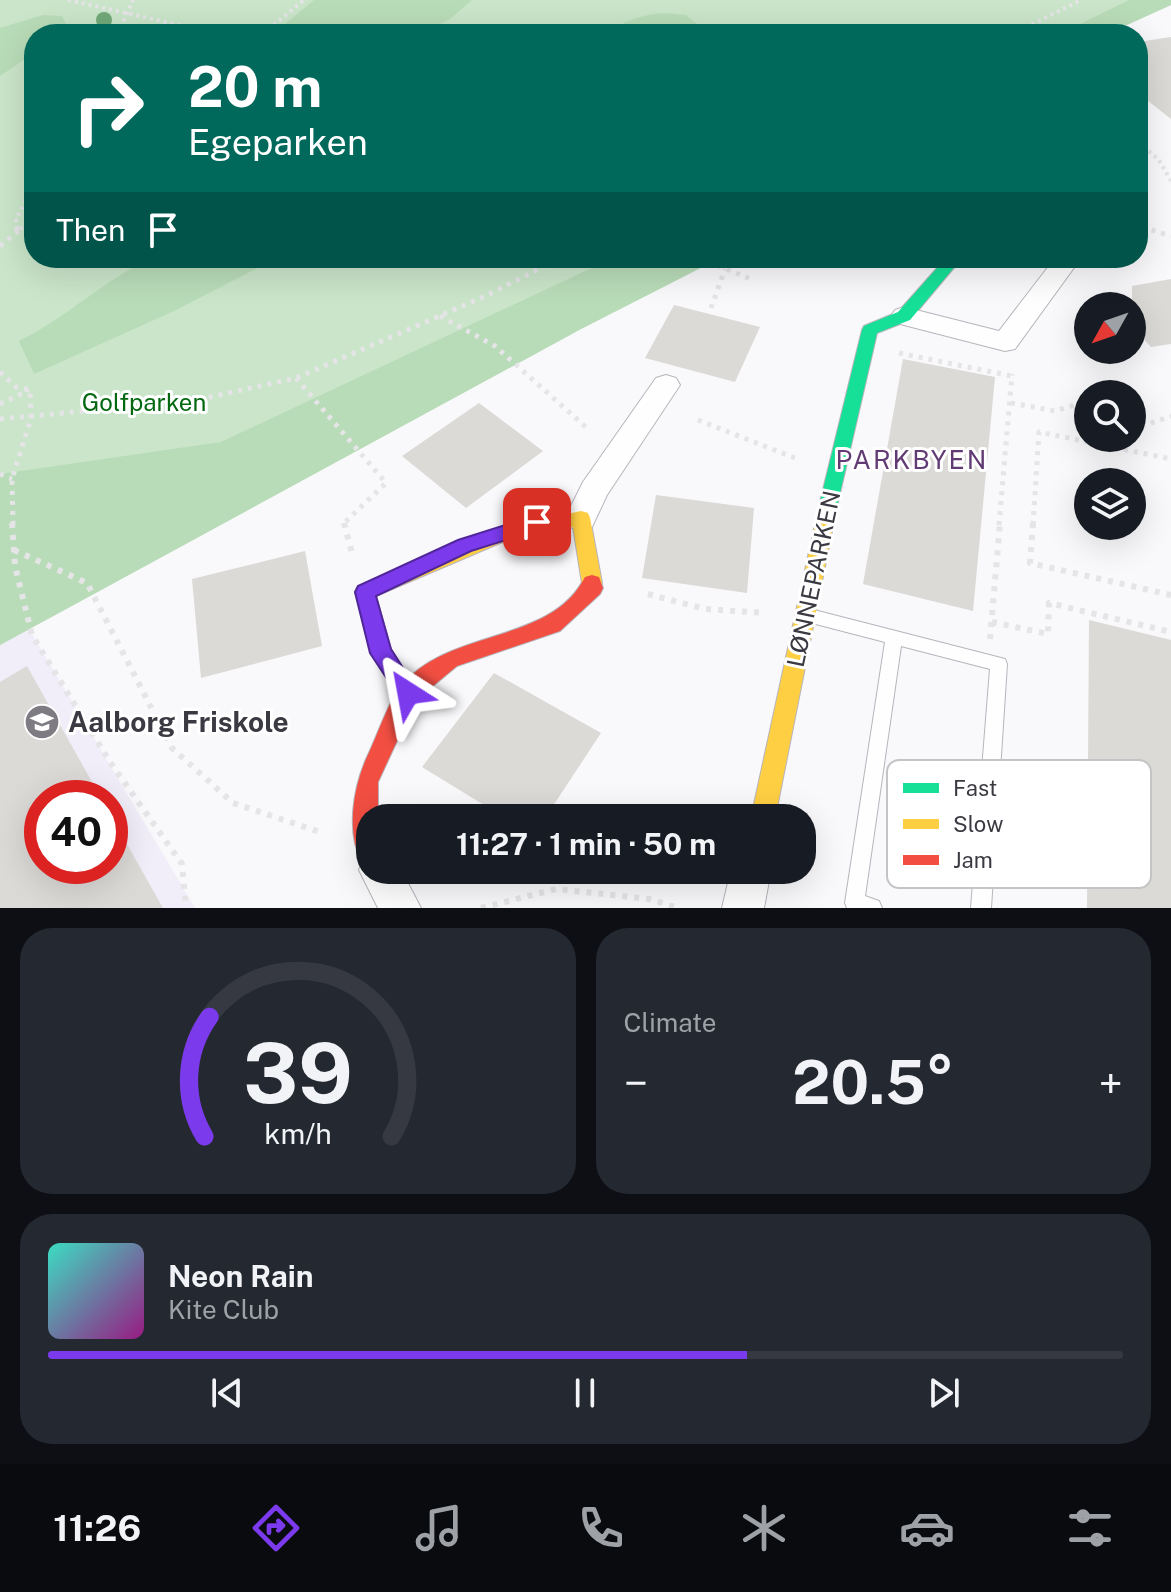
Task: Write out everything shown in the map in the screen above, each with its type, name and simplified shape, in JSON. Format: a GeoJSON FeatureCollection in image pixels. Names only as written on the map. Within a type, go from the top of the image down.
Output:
{"type":"FeatureCollection","features":[{"type":"Feature","properties":{"kind":"street","name":"LØNNEPARKEN"},"geometry":{"type":"LineString","coordinates":[[766,804],[836,470],[870,330],[904,316],[945,268]]}},
{"type":"Feature","properties":{"kind":"street"},"geometry":{"type":"LineString","coordinates":[[904,316],[1005,342],[1060,268]]}},
{"type":"Feature","properties":{"kind":"street"},"geometry":{"type":"LineString","coordinates":[[368,804],[367,782],[408,693],[450,659],[553,625],[593,588],[581,518],[594,490],[666,385]]}},
{"type":"Feature","properties":{"kind":"street"},"geometry":{"type":"LineString","coordinates":[[408,693],[381,653],[365,592],[465,545],[537,522],[581,518]]}},
{"type":"Feature","properties":{"kind":"street"},"geometry":{"type":"LineString","coordinates":[[386,884],[400,908]]}},
{"type":"Feature","properties":{"kind":"street"},"geometry":{"type":"LineString","coordinates":[[743,908],[748,884]]}},
{"type":"Feature","properties":{"kind":"lane"},"geometry":{"type":"LineString","coordinates":[[807,615],[999,664],[992,760]]}},
{"type":"Feature","properties":{"kind":"lane"},"geometry":{"type":"LineString","coordinates":[[872,908],[855,903],[894,637]]}},
{"type":"Feature","properties":{"kind":"lane"},"geometry":{"type":"LineString","coordinates":[[981,908],[982,888]]}},
{"type":"Feature","properties":{"kind":"path"},"geometry":{"type":"LineString","coordinates":[[68,0],[178,24]]}},
{"type":"Feature","properties":{"kind":"path"},"geometry":{"type":"LineString","coordinates":[[123,24],[133,0]]}},
{"type":"Feature","properties":{"kind":"path"},"geometry":{"type":"LineString","coordinates":[[275,24],[304,0]]}},
{"type":"Feature","properties":{"kind":"path"},"geometry":{"type":"LineString","coordinates":[[1033,24],[1081,0]]}},
{"type":"Feature","properties":{"kind":"path"},"geometry":{"type":"LineString","coordinates":[[1148,151],[1159,160],[1171,181]]}},
{"type":"Feature","properties":{"kind":"path"},"geometry":{"type":"LineString","coordinates":[[17,232],[16,219],[24,204]]}},
{"type":"Feature","properties":{"kind":"path"},"geometry":{"type":"LineString","coordinates":[[0,246],[24,226]]}},
{"type":"Feature","properties":{"kind":"path"},"geometry":{"type":"LineString","coordinates":[[1148,229],[1171,236]]}},
{"type":"Feature","properties":{"kind":"path"},"geometry":{"type":"LineString","coordinates":[[0,419],[192,401],[296,378],[440,316],[540,268]]}},
{"type":"Feature","properties":{"kind":"path"},"geometry":{"type":"LineString","coordinates":[[711,308],[725,269],[751,279]]}},
{"type":"Feature","properties":{"kind":"path"},"geometry":{"type":"LineString","coordinates":[[440,316],[495,346],[588,429]]}},
{"type":"Feature","properties":{"kind":"path"},"geometry":{"type":"LineString","coordinates":[[988,661],[1011,403],[1012,376],[1005,342]]}},
{"type":"Feature","properties":{"kind":"path"},"geometry":{"type":"LineString","coordinates":[[890,351],[1012,376]]}},
{"type":"Feature","properties":{"kind":"path"},"geometry":{"type":"LineString","coordinates":[[0,372],[16,387],[30,390]]}},
{"type":"Feature","properties":{"kind":"path"},"geometry":{"type":"LineString","coordinates":[[296,378],[386,483],[342,525],[365,592]]}},
{"type":"Feature","properties":{"kind":"path"},"geometry":{"type":"LineString","coordinates":[[0,404],[30,390]]}},
{"type":"Feature","properties":{"kind":"path"},"geometry":{"type":"LineString","coordinates":[[30,390],[31,418],[12,479],[14,550],[32,635],[110,762],[182,864],[186,908]]}},
{"type":"Feature","properties":{"kind":"path"},"geometry":{"type":"LineString","coordinates":[[1011,403],[1055,411],[1074,405]]}},
{"type":"Feature","properties":{"kind":"path"},"geometry":{"type":"LineString","coordinates":[[1146,425],[1171,416]]}},
{"type":"Feature","properties":{"kind":"path"},"geometry":{"type":"LineString","coordinates":[[698,420],[785,456],[836,470]]}},
{"type":"Feature","properties":{"kind":"path"},"geometry":{"type":"LineString","coordinates":[[1171,459],[1039,432],[1030,563],[1171,595]]}},
{"type":"Feature","properties":{"kind":"path"},"geometry":{"type":"LineString","coordinates":[[0,474],[12,479]]}},
{"type":"Feature","properties":{"kind":"path"},"geometry":{"type":"LineString","coordinates":[[14,550],[87,583],[172,748],[233,803],[356,852]]}},
{"type":"Feature","properties":{"kind":"path"},"geometry":{"type":"LineString","coordinates":[[648,594],[705,609],[807,615]]}},
{"type":"Feature","properties":{"kind":"path"},"geometry":{"type":"LineString","coordinates":[[992,622],[1048,634],[1049,603],[1171,632]]}},
{"type":"Feature","properties":{"kind":"path"},"geometry":{"type":"LineString","coordinates":[[481,908],[556,889],[649,899],[678,908]]}},
{"type":"Feature","properties":{"kind":"shaded area","name":"Aalborg Friskole"},"geometry":{"type":"Polygon","coordinates":[[[29,629],[119,780],[24,780],[24,884],[128,884],[128,795],[195,908],[0,908],[0,645],[29,629]]]}},
{"type":"Feature","properties":{"kind":"green space","name":"Golfparken"},"geometry":{"type":"Polygon","coordinates":[[[0,0],[1171,0],[1171,5],[1129,24],[24,24],[24,268],[700,268],[581,329],[0,645],[0,0]]]}},
{"type":"Feature","properties":{"kind":"green space"},"geometry":{"type":"Polygon","coordinates":[[[314,0],[472,0],[440,24],[286,23],[314,0]]]}},
{"type":"Feature","properties":{"kind":"green space"},"geometry":{"type":"Polygon","coordinates":[[[1129,0],[1171,0],[1171,5],[1129,24],[1080,24],[1129,0]]]}},
{"type":"Feature","properties":{"kind":"green space"},"geometry":{"type":"Polygon","coordinates":[[[43,15],[62,16],[66,24],[24,24],[24,60],[0,76],[0,28],[43,15]]]}},
{"type":"Feature","properties":{"kind":"green space"},"geometry":{"type":"Polygon","coordinates":[[[650,15],[686,15],[697,24],[622,24],[650,15]]]}},
{"type":"Feature","properties":{"kind":"green space"},"geometry":{"type":"Polygon","coordinates":[[[131,268],[258,268],[174,311],[34,374],[19,341],[53,322],[131,268]]]}},
{"type":"Feature","properties":{"kind":"green space"},"geometry":{"type":"Polygon","coordinates":[[[592,268],[700,268],[581,329],[0,645],[0,474],[221,442],[592,268]]]}},
{"type":"Feature","properties":{"kind":"building"},"geometry":{"type":"Polygon","coordinates":[[[1171,37],[1171,119],[1148,101],[1148,40],[1171,37]]]}},
{"type":"Feature","properties":{"kind":"building"},"geometry":{"type":"Polygon","coordinates":[[[1171,279],[1171,344],[1151,347],[1146,341],[1146,292],[1132,292],[1132,286],[1171,279]]]}},
{"type":"Feature","properties":{"kind":"building"},"geometry":{"type":"Polygon","coordinates":[[[674,305],[760,327],[735,382],[645,358],[674,305]]]}},
{"type":"Feature","properties":{"kind":"building"},"geometry":{"type":"Polygon","coordinates":[[[903,359],[995,377],[973,611],[863,584],[903,359]]]}},
{"type":"Feature","properties":{"kind":"building"},"geometry":{"type":"Polygon","coordinates":[[[479,403],[543,451],[466,508],[402,456],[479,403]]]}},
{"type":"Feature","properties":{"kind":"building"},"geometry":{"type":"Polygon","coordinates":[[[656,495],[754,508],[747,593],[642,578],[656,495]]]}},
{"type":"Feature","properties":{"kind":"building"},"geometry":{"type":"Polygon","coordinates":[[[305,551],[322,646],[201,678],[192,579],[305,551]]]}},
{"type":"Feature","properties":{"kind":"building"},"geometry":{"type":"Polygon","coordinates":[[[1089,620],[1171,640],[1171,908],[1087,908],[1087,888],[1151,888],[1151,760],[1088,760],[1089,620]]]}},
{"type":"Feature","properties":{"kind":"building"},"geometry":{"type":"Polygon","coordinates":[[[27,666],[91,780],[24,780],[24,884],[128,884],[128,846],[163,908],[0,908],[0,682],[27,666]]]}},
{"type":"Feature","properties":{"kind":"building"},"geometry":{"type":"Polygon","coordinates":[[[494,673],[601,733],[554,804],[482,804],[422,767],[494,673]]]}},
{"type":"Feature","properties":{"kind":"traffic: fast"},"geometry":{"type":"LineString","coordinates":[[828,506],[870,330],[904,316],[945,268]]}},
{"type":"Feature","properties":{"kind":"traffic: slow"},"geometry":{"type":"LineString","coordinates":[[766,804],[828,506]]}},
{"type":"Feature","properties":{"kind":"traffic: slow"},"geometry":{"type":"LineString","coordinates":[[408,693],[381,653],[365,592],[497,536],[581,518],[592,583]]}},
{"type":"Feature","properties":{"kind":"traffic: jam"},"geometry":{"type":"LineString","coordinates":[[367,804],[367,782],[408,693],[450,659],[553,625],[593,588],[592,583]]}},
{"type":"Feature","properties":{"kind":"place","name":"Aalborg Friskole"},"geometry":{"type":"Point","coordinates":[42,722]}},
{"type":"Feature","properties":{"kind":"district","name":"PARKBYEN"},"geometry":{"type":"Point","coordinates":[912,460]}},
{"type":"Feature","properties":{"kind":"route"},"geometry":{"type":"LineString","coordinates":[[408,693],[381,653],[365,592],[465,545],[537,522]]}}]}
